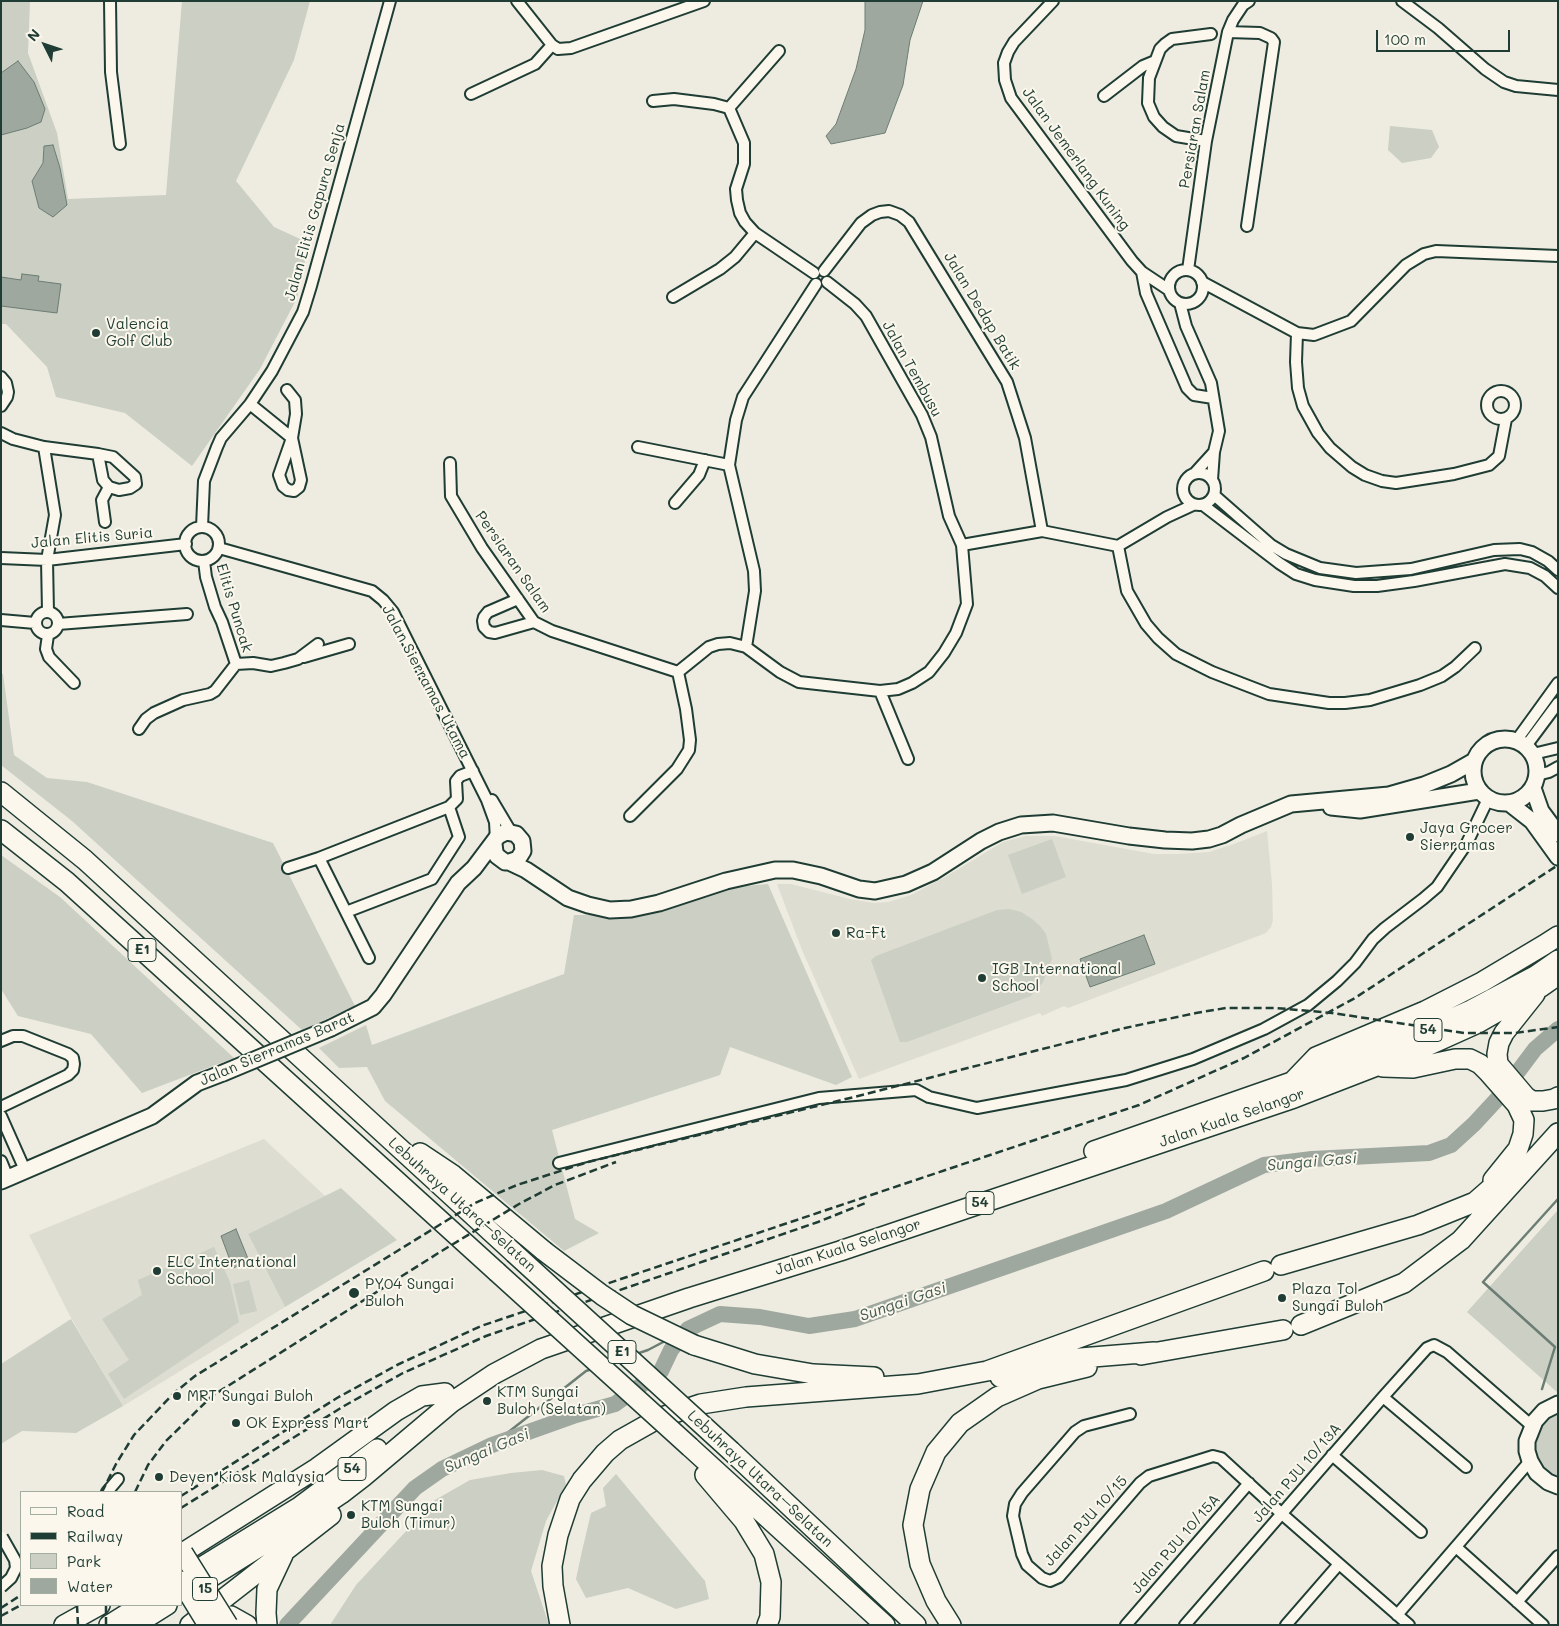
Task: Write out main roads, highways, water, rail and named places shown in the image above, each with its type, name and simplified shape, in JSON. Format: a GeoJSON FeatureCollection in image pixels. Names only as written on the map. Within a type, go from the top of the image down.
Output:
{"type":"FeatureCollection","features":[{"type":"Feature","properties":{"kind":"highway","name":"Lebuhraya Utara–Selatan"},"geometry":{"type":"LineString","coordinates":[[1,792],[85,860],[731,1451],[916,1625]]}},
{"type":"Feature","properties":{"kind":"highway","name":"Lebuhraya Utara–Selatan"},"geometry":{"type":"LineString","coordinates":[[1,830],[67,882],[642,1404],[689,1452],[885,1625]]}},
{"type":"Feature","properties":{"kind":"highway"},"geometry":{"type":"LineString","coordinates":[[1290,1084],[1316,1057],[1425,1011],[1482,982],[1558,936]]}},
{"type":"Feature","properties":{"kind":"highway","name":"Jalan Kuala Selangor"},"geometry":{"type":"LineString","coordinates":[[182,1580],[299,1507],[332,1484],[470,1375],[535,1338],[618,1308],[836,1240],[1372,1054],[1471,1010],[1534,976],[1558,960]]}},
{"type":"Feature","properties":{"kind":"highway","name":"Jalan Kuala Selangor"},"geometry":{"type":"LineString","coordinates":[[182,1595],[307,1517],[363,1477],[452,1402],[494,1374],[541,1348],[679,1301],[840,1251],[1284,1101],[1378,1066],[1478,1022],[1541,987],[1558,975]]}},
{"type":"Feature","properties":{"kind":"highway"},"geometry":{"type":"LineString","coordinates":[[1493,1068],[1499,1043],[1504,1033],[1541,987]]}},
{"type":"Feature","properties":{"kind":"highway"},"geometry":{"type":"LineString","coordinates":[[1378,1066],[1413,1068],[1455,1059],[1470,1059],[1493,1068],[1521,1101],[1524,1134],[1518,1149],[1475,1202]]}},
{"type":"Feature","properties":{"kind":"highway"},"geometry":{"type":"LineString","coordinates":[[1521,1101],[1543,1101],[1558,1097]]}},
{"type":"Feature","properties":{"kind":"highway"},"geometry":{"type":"LineString","coordinates":[[560,1625],[553,1586],[552,1566],[565,1512],[578,1486],[596,1462],[614,1445],[639,1428],[659,1418],[701,1404],[746,1397],[918,1384],[987,1371],[1035,1352],[1273,1268],[1418,1225],[1475,1202],[1502,1179],[1558,1118]]}},
{"type":"Feature","properties":{"kind":"highway"},"geometry":{"type":"LineString","coordinates":[[1461,1240],[1558,1133]]}},
{"type":"Feature","properties":{"kind":"highway"},"geometry":{"type":"LineString","coordinates":[[392,1140],[419,1153],[453,1175],[544,1251],[602,1295],[632,1315],[694,1346],[755,1364],[813,1374],[883,1377],[947,1371],[1035,1352]]}},
{"type":"Feature","properties":{"kind":"highway"},"geometry":{"type":"LineString","coordinates":[[951,1625],[936,1601],[920,1564],[913,1525],[920,1489],[936,1452],[960,1423],[997,1397],[1038,1378],[1154,1352],[1292,1328],[1404,1283],[1461,1240],[1508,1201],[1558,1148]]}},
{"type":"Feature","properties":{"kind":"highway"},"geometry":{"type":"LineString","coordinates":[[571,1625],[566,1602],[564,1567],[570,1530],[583,1499],[594,1482],[619,1454],[675,1419],[710,1411],[768,1404],[954,1389],[1011,1375],[1056,1360],[1154,1352]]}},
{"type":"Feature","properties":{"kind":"highway"},"geometry":{"type":"LineString","coordinates":[[182,1553],[317,1468],[396,1411],[422,1396],[445,1393]]}},
{"type":"Feature","properties":{"kind":"highway"},"geometry":{"type":"LineString","coordinates":[[689,1452],[744,1521],[764,1554],[771,1582],[770,1616],[767,1625]]}},
{"type":"Feature","properties":{"kind":"highway"},"geometry":{"type":"LineString","coordinates":[[190,1625],[342,1506],[363,1477]]}},
{"type":"Feature","properties":{"kind":"highway"},"geometry":{"type":"LineString","coordinates":[[267,1625],[267,1589],[284,1552]]}},
{"type":"Feature","properties":{"kind":"highway","name":"15"},"geometry":{"type":"LineString","coordinates":[[182,1553],[228,1625]]}},
{"type":"Feature","properties":{"kind":"highway","name":"15"},"geometry":{"type":"LineString","coordinates":[[182,1583],[207,1625]]}},
{"type":"Feature","properties":{"kind":"highway"},"geometry":{"type":"LineString","coordinates":[[64,1625],[98,1606]]}},
{"type":"Feature","properties":{"kind":"highway"},"geometry":{"type":"LineString","coordinates":[[81,1625],[99,1606]]}},
{"type":"Feature","properties":{"kind":"highway"},"geometry":{"type":"LineString","coordinates":[[109,1625],[139,1606]]}},
{"type":"Feature","properties":{"kind":"highway"},"geometry":{"type":"LineString","coordinates":[[135,1625],[165,1606]]}},
{"type":"Feature","properties":{"kind":"highway"},"geometry":{"type":"LineString","coordinates":[[207,1625],[217,1617],[231,1616],[247,1625]]}},
{"type":"Feature","properties":{"kind":"water"},"geometry":{"type":"Polygon","coordinates":[[[865,1],[923,1],[910,40],[903,85],[885,133],[831,144],[826,136],[836,124],[856,69],[865,30],[865,1]]]}},
{"type":"Feature","properties":{"kind":"water"},"geometry":{"type":"Polygon","coordinates":[[[18,61],[34,82],[45,109],[41,122],[1,135],[1,73],[18,61]]]}},
{"type":"Feature","properties":{"kind":"water"},"geometry":{"type":"Polygon","coordinates":[[[53,145],[60,168],[67,205],[53,217],[39,208],[32,181],[43,163],[44,146],[53,145]]]}},
{"type":"Feature","properties":{"kind":"water"},"geometry":{"type":"Polygon","coordinates":[[[22,274],[39,276],[38,281],[61,284],[57,313],[1,306],[1,277],[21,280],[22,274]]]}},
{"type":"Feature","properties":{"kind":"water"},"geometry":{"type":"Polygon","coordinates":[[[1144,935],[1155,964],[1090,987],[1080,959],[1144,935]]]}},
{"type":"Feature","properties":{"kind":"water"},"geometry":{"type":"Polygon","coordinates":[[[236,1229],[249,1261],[233,1268],[221,1236],[236,1229]]]}},
{"type":"Feature","properties":{"kind":"waterway","name":"Sungai Gasi"},"geometry":{"type":"LineString","coordinates":[[287,1625],[415,1488],[442,1469],[492,1445],[576,1415],[615,1404],[661,1371],[671,1350],[688,1329],[720,1314],[760,1317],[809,1326],[855,1319],[1166,1211],[1264,1165],[1312,1159],[1429,1153],[1451,1145],[1474,1124],[1499,1097],[1535,1049],[1558,1029]]}},
{"type":"Feature","properties":{"kind":"waterway"},"geometry":{"type":"LineString","coordinates":[[1542,1389],[1555,1347],[1483,1282],[1558,1199]]}},
{"type":"Feature","properties":{"kind":"waterway"},"geometry":{"type":"LineString","coordinates":[[636,1354],[667,1340]]}},
{"type":"Feature","properties":{"kind":"waterway"},"geometry":{"type":"LineString","coordinates":[[609,1363],[621,1359]]}},
{"type":"Feature","properties":{"kind":"waterway"},"geometry":{"type":"LineString","coordinates":[[492,1445],[586,1371],[592,1369]]}},
{"type":"Feature","properties":{"kind":"railway"},"geometry":{"type":"LineString","coordinates":[[182,1495],[337,1398],[397,1365],[481,1326],[1139,1105],[1244,1058],[1355,998],[1558,865]]}},
{"type":"Feature","properties":{"kind":"railway"},"geometry":{"type":"LineString","coordinates":[[102,1491],[134,1435],[173,1394],[195,1376],[475,1203],[517,1185],[588,1162],[1125,1028],[1226,1008],[1276,1008],[1332,1013],[1464,1033],[1515,1033],[1558,1027]]}},
{"type":"Feature","properties":{"kind":"railway"},"geometry":{"type":"LineString","coordinates":[[135,1491],[148,1465],[166,1441],[212,1396],[519,1204],[555,1185],[616,1162]]}},
{"type":"Feature","properties":{"kind":"railway"},"geometry":{"type":"LineString","coordinates":[[182,1507],[344,1406],[403,1373],[486,1336],[818,1222],[868,1202]]}},
{"type":"Feature","properties":{"kind":"railway"},"geometry":{"type":"LineString","coordinates":[[1,1608],[20,1596]]}},
{"type":"Feature","properties":{"kind":"railway"},"geometry":{"type":"LineString","coordinates":[[1,1616],[20,1606]]}},
{"type":"Feature","properties":{"kind":"railway"},"geometry":{"type":"LineString","coordinates":[[77,1606],[78,1625]]}},
{"type":"Feature","properties":{"kind":"railway"},"geometry":{"type":"LineString","coordinates":[[106,1606],[106,1625]]}},
{"type":"Feature","properties":{"kind":"place","name":"Valencia Golf Club"},"geometry":{"type":"Point","coordinates":[96,333]}},
{"type":"Feature","properties":{"kind":"place","name":"Jaya Grocer Sierramas"},"geometry":{"type":"Point","coordinates":[1410,837]}},
{"type":"Feature","properties":{"kind":"place","name":"Ra-Ft"},"geometry":{"type":"Point","coordinates":[836,933]}},
{"type":"Feature","properties":{"kind":"place","name":"IGB International School"},"geometry":{"type":"Point","coordinates":[982,978]}},
{"type":"Feature","properties":{"kind":"place","name":"ELC International School"},"geometry":{"type":"Point","coordinates":[157,1271]}},
{"type":"Feature","properties":{"kind":"place","name":"PY04 Sungai Buloh"},"geometry":{"type":"Point","coordinates":[354,1293]}},
{"type":"Feature","properties":{"kind":"place","name":"Plaza Tol Sungai Buloh"},"geometry":{"type":"Point","coordinates":[1282,1298]}},
{"type":"Feature","properties":{"kind":"place","name":"MRT Sungai Buloh"},"geometry":{"type":"Point","coordinates":[177,1396]}},
{"type":"Feature","properties":{"kind":"place","name":"KTM Sungai Buloh (Selatan)"},"geometry":{"type":"Point","coordinates":[487,1401]}},
{"type":"Feature","properties":{"kind":"place","name":"OK Express Mart"},"geometry":{"type":"Point","coordinates":[236,1423]}},
{"type":"Feature","properties":{"kind":"place","name":"Deyen Kiosk Malaysia"},"geometry":{"type":"Point","coordinates":[159,1477]}},
{"type":"Feature","properties":{"kind":"place","name":"KTM Sungai Buloh (Timur)"},"geometry":{"type":"Point","coordinates":[351,1515]}}]}
